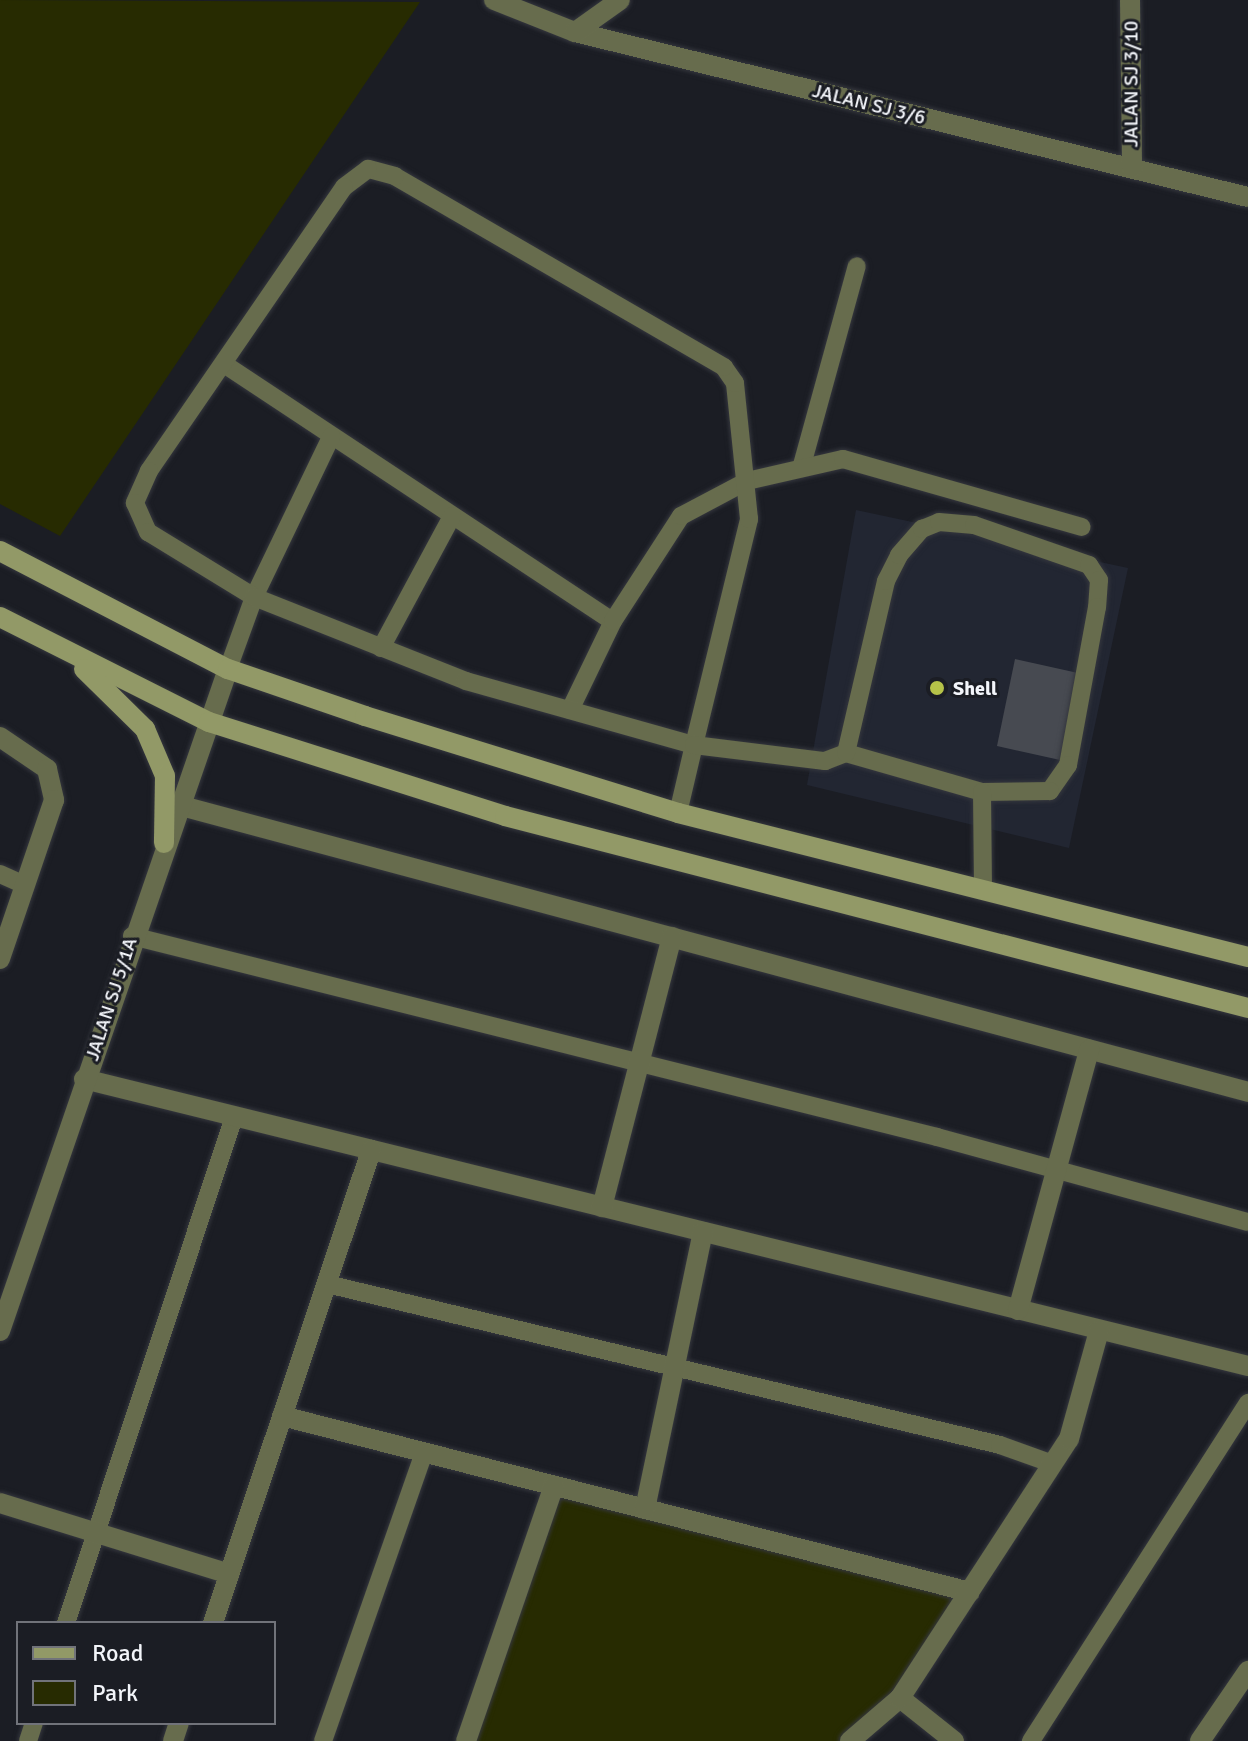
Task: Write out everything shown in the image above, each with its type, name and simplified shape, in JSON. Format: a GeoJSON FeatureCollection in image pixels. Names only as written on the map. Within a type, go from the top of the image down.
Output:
{"type":"FeatureCollection","features":[{"type":"Feature","properties":{"kind":"street","name":"JALAN SJ 3/6"},"geometry":{"type":"LineString","coordinates":[[494,0],[575,32],[1248,197]]}},
{"type":"Feature","properties":{"kind":"street"},"geometry":{"type":"LineString","coordinates":[[575,32],[620,0]]}},
{"type":"Feature","properties":{"kind":"street","name":"JALAN SJ 3/10"},"geometry":{"type":"LineString","coordinates":[[1130,0],[1132,168]]}},
{"type":"Feature","properties":{"kind":"street"},"geometry":{"type":"LineString","coordinates":[[0,551],[228,669],[678,813],[1248,957]]}},
{"type":"Feature","properties":{"kind":"street"},"geometry":{"type":"LineString","coordinates":[[0,617],[209,722],[505,816],[1248,1008]]}},
{"type":"Feature","properties":{"kind":"street"},"geometry":{"type":"LineString","coordinates":[[69,654],[145,729],[165,776],[164,843]]}},
{"type":"Feature","properties":{"kind":"street","name":"JALAN SJ 5/1A"},"geometry":{"type":"LineString","coordinates":[[0,1331],[164,843],[228,669]]}},
{"type":"Feature","properties":{"kind":"street"},"geometry":{"type":"LineString","coordinates":[[0,737],[47,769],[54,800],[0,959]]}},
{"type":"Feature","properties":{"kind":"street"},"geometry":{"type":"LineString","coordinates":[[178,805],[1248,1092]]}},
{"type":"Feature","properties":{"kind":"street"},"geometry":{"type":"LineString","coordinates":[[602,1207],[637,1062],[672,937]]}},
{"type":"Feature","properties":{"kind":"street"},"geometry":{"type":"LineString","coordinates":[[1018,1310],[1053,1169],[1089,1050]]}},
{"type":"Feature","properties":{"kind":"street"},"geometry":{"type":"LineString","coordinates":[[84,1079],[233,1120],[371,1150],[1248,1366]]}},
{"type":"Feature","properties":{"kind":"street"},"geometry":{"type":"LineString","coordinates":[[214,1621],[371,1150]]}},
{"type":"Feature","properties":{"kind":"street"},"geometry":{"type":"LineString","coordinates":[[645,1509],[703,1232]]}},
{"type":"Feature","properties":{"kind":"street"},"geometry":{"type":"LineString","coordinates":[[850,1741],[900,1698],[1069,1439],[1099,1331]]}},
{"type":"Feature","properties":{"kind":"street"},"geometry":{"type":"LineString","coordinates":[[282,1416],[970,1592]]}},
{"type":"Feature","properties":{"kind":"street"},"geometry":{"type":"LineString","coordinates":[[466,1741],[554,1486]]}},
{"type":"Feature","properties":{"kind":"street"},"geometry":{"type":"LineString","coordinates":[[0,1503],[229,1574]]}},
{"type":"Feature","properties":{"kind":"street"},"geometry":{"type":"LineString","coordinates":[[1200,1741],[1248,1671]]}},
{"type":"Feature","properties":{"kind":"street"},"geometry":{"type":"LineString","coordinates":[[900,1698],[954,1741]]}},
{"type":"Feature","properties":{"kind":"lane"},"geometry":{"type":"LineString","coordinates":[[678,813],[694,745],[749,519],[735,383],[724,367],[395,176],[368,169],[344,187],[149,471],[135,503],[148,532],[254,597],[466,681],[694,745],[825,761],[846,753],[982,792],[1050,791],[1063,779],[1099,580],[1089,565],[974,525],[939,522],[922,529],[899,555],[886,581],[846,753]]}},
{"type":"Feature","properties":{"kind":"lane"},"geometry":{"type":"LineString","coordinates":[[802,465],[857,266]]}},
{"type":"Feature","properties":{"kind":"lane"},"geometry":{"type":"LineString","coordinates":[[224,364],[613,621]]}},
{"type":"Feature","properties":{"kind":"lane"},"geometry":{"type":"LineString","coordinates":[[228,669],[254,597],[331,437]]}},
{"type":"Feature","properties":{"kind":"lane"},"geometry":{"type":"LineString","coordinates":[[570,710],[613,621],[681,516],[747,481],[802,465],[843,459],[1082,527]]}},
{"type":"Feature","properties":{"kind":"lane"},"geometry":{"type":"LineString","coordinates":[[381,648],[452,516]]}},
{"type":"Feature","properties":{"kind":"lane"},"geometry":{"type":"LineString","coordinates":[[982,792],[983,890]]}},
{"type":"Feature","properties":{"kind":"lane"},"geometry":{"type":"LineString","coordinates":[[0,874],[25,885]]}},
{"type":"Feature","properties":{"kind":"lane"},"geometry":{"type":"LineString","coordinates":[[132,936],[637,1062],[1248,1222]]}},
{"type":"Feature","properties":{"kind":"lane"},"geometry":{"type":"LineString","coordinates":[[67,1621],[233,1120]]}},
{"type":"Feature","properties":{"kind":"lane"},"geometry":{"type":"LineString","coordinates":[[327,1284],[1000,1445],[1053,1464]]}},
{"type":"Feature","properties":{"kind":"lane"},"geometry":{"type":"LineString","coordinates":[[1031,1741],[1248,1403]]}},
{"type":"Feature","properties":{"kind":"lane"},"geometry":{"type":"LineString","coordinates":[[323,1741],[424,1453]]}},
{"type":"Feature","properties":{"kind":"shaded area"},"geometry":{"type":"Polygon","coordinates":[[[856,510],[1128,568],[1069,848],[807,785],[856,510]]]}},
{"type":"Feature","properties":{"kind":"green space"},"geometry":{"type":"Polygon","coordinates":[[[0,0],[420,2],[60,536],[0,504],[0,0]]]}},
{"type":"Feature","properties":{"kind":"green space"},"geometry":{"type":"Polygon","coordinates":[[[557,1491],[963,1595],[898,1696],[845,1741],[471,1741],[557,1491]]]}},
{"type":"Feature","properties":{"kind":"building"},"geometry":{"type":"Polygon","coordinates":[[[1015,659],[1078,673],[1060,760],[997,746],[1015,659]]]}},
{"type":"Feature","properties":{"kind":"place","name":"Shell"},"geometry":{"type":"Point","coordinates":[937,688]}}]}
